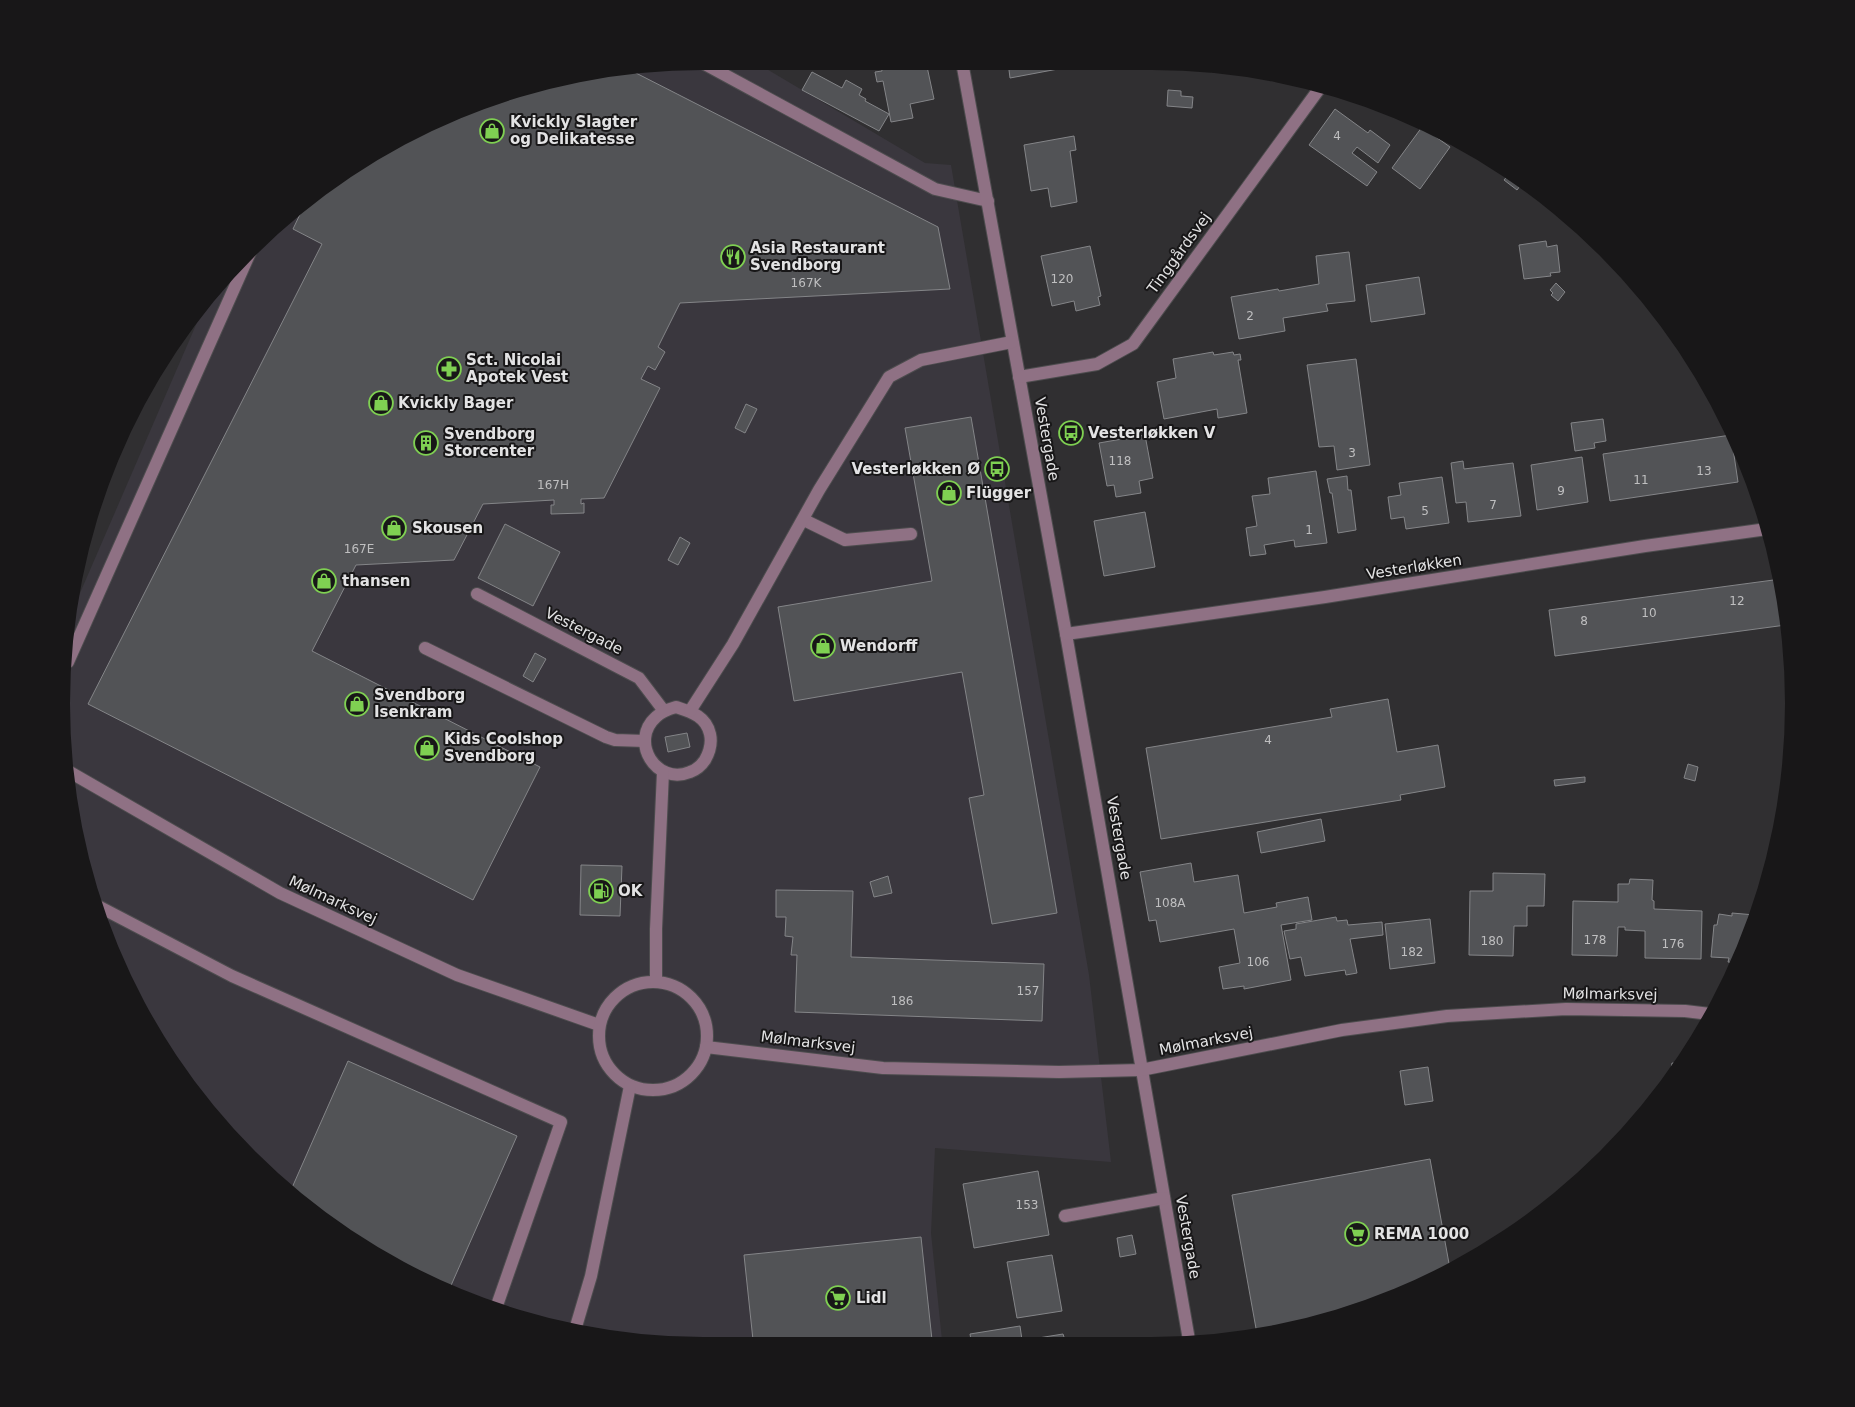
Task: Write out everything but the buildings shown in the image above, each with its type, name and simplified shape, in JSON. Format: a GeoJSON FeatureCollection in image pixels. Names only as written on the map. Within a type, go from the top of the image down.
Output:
{"type":"FeatureCollection","features":[{"type":"Feature","properties":{"kind":"street"},"geometry":{"type":"LineString","coordinates":[[716,70],[935,189],[988,201]]}},
{"type":"Feature","properties":{"kind":"street","name":"Vestergade"},"geometry":{"type":"LineString","coordinates":[[963,70],[1066,634],[1188,1336]]}},
{"type":"Feature","properties":{"kind":"street","name":"Tinggårdsvej"},"geometry":{"type":"LineString","coordinates":[[1019,378],[1096,364],[1133,344],[1317,92]]}},
{"type":"Feature","properties":{"kind":"street"},"geometry":{"type":"LineString","coordinates":[[72,653],[244,268]]}},
{"type":"Feature","properties":{"kind":"street"},"geometry":{"type":"LineString","coordinates":[[690,711],[733,644],[820,490],[889,377],[921,360],[1012,342]]}},
{"type":"Feature","properties":{"kind":"street"},"geometry":{"type":"LineString","coordinates":[[804,520],[845,540],[910,534]]}},
{"type":"Feature","properties":{"kind":"street","name":"Vesterløkken"},"geometry":{"type":"LineString","coordinates":[[1066,634],[1325,597],[1645,546],[1760,530]]}},
{"type":"Feature","properties":{"kind":"street","name":"Vestergade"},"geometry":{"type":"LineString","coordinates":[[477,594],[639,678],[664,711]]}},
{"type":"Feature","properties":{"kind":"street"},"geometry":{"type":"LineString","coordinates":[[425,648],[606,737],[615,740],[645,741]]}},
{"type":"Feature","properties":{"kind":"street"},"geometry":{"type":"LineString","coordinates":[[676,707],[690,711],[699,716],[706,724],[710,734],[708,755],[703,764],[685,774],[663,772],[651,761],[647,752],[645,741],[650,724],[656,716],[676,707]]}},
{"type":"Feature","properties":{"kind":"street"},"geometry":{"type":"LineString","coordinates":[[656,982],[656,930],[663,772]]}},
{"type":"Feature","properties":{"kind":"street","name":"Mølmarksvej"},"geometry":{"type":"LineString","coordinates":[[74,774],[280,893],[456,976],[599,1025]]}},
{"type":"Feature","properties":{"kind":"street"},"geometry":{"type":"LineString","coordinates":[[105,910],[232,976],[561,1122],[498,1302]]}},
{"type":"Feature","properties":{"kind":"street"},"geometry":{"type":"LineString","coordinates":[[656,982],[674,986],[690,996],[701,1011],[707,1029],[706,1047],[700,1062],[691,1075],[678,1084],[663,1090],[647,1091],[630,1086],[615,1076],[604,1061],[598,1044],[599,1025],[604,1010],[613,998],[626,988],[640,983],[656,982]]}},
{"type":"Feature","properties":{"kind":"street","name":"Mølmarksvej"},"geometry":{"type":"LineString","coordinates":[[706,1047],[884,1068],[1060,1072],[1141,1070],[1342,1030],[1447,1016],[1566,1009],[1685,1011],[1704,1013]]}},
{"type":"Feature","properties":{"kind":"street"},"geometry":{"type":"LineString","coordinates":[[578,1324],[591,1276],[630,1086]]}},
{"type":"Feature","properties":{"kind":"street"},"geometry":{"type":"LineString","coordinates":[[1065,1216],[1164,1198]]}},
{"type":"Feature","properties":{"kind":"shaded area"},"geometry":{"type":"Polygon","coordinates":[[[768,70],[925,163],[951,165],[1089,975],[1111,1162],[935,1148],[931,1233],[942,1337],[704,1337],[662,1336],[621,1332],[580,1325],[500,1303],[461,1289],[423,1272],[352,1230],[318,1206],[286,1180],[256,1151],[227,1121],[201,1089],[155,1020],[135,984],[118,946],[104,907],[82,827],[75,786],[71,745],[71,662],[80,594],[196,325],[201,318],[227,286],[286,227],[352,177],[423,135],[461,118],[500,104],[580,82],[662,71],[768,70]]]}},
{"type":"Feature","properties":{"kind":"place","name":"Kvickly Slagter og Delikatesse"},"geometry":{"type":"Point","coordinates":[492,131]}},
{"type":"Feature","properties":{"kind":"place","name":"Asia Restaurant Svendborg"},"geometry":{"type":"Point","coordinates":[733,257]}},
{"type":"Feature","properties":{"kind":"place","name":"Sct. Nicolai Apotek Vest"},"geometry":{"type":"Point","coordinates":[449,369]}},
{"type":"Feature","properties":{"kind":"place","name":"Kvickly Bager"},"geometry":{"type":"Point","coordinates":[381,403]}},
{"type":"Feature","properties":{"kind":"place","name":"Vesterløkken V"},"geometry":{"type":"Point","coordinates":[1071,433]}},
{"type":"Feature","properties":{"kind":"place","name":"Svendborg Storcenter"},"geometry":{"type":"Point","coordinates":[426,443]}},
{"type":"Feature","properties":{"kind":"place","name":"Vesterløkken Ø"},"geometry":{"type":"Point","coordinates":[997,469]}},
{"type":"Feature","properties":{"kind":"place","name":"Flügger"},"geometry":{"type":"Point","coordinates":[949,493]}},
{"type":"Feature","properties":{"kind":"place","name":"Skousen"},"geometry":{"type":"Point","coordinates":[394,528]}},
{"type":"Feature","properties":{"kind":"place","name":"thansen"},"geometry":{"type":"Point","coordinates":[324,581]}},
{"type":"Feature","properties":{"kind":"place","name":"Wendorff"},"geometry":{"type":"Point","coordinates":[823,646]}},
{"type":"Feature","properties":{"kind":"place","name":"Svendborg Isenkram"},"geometry":{"type":"Point","coordinates":[357,704]}},
{"type":"Feature","properties":{"kind":"place","name":"Kids Coolshop Svendborg"},"geometry":{"type":"Point","coordinates":[427,748]}},
{"type":"Feature","properties":{"kind":"place","name":"OK"},"geometry":{"type":"Point","coordinates":[601,891]}},
{"type":"Feature","properties":{"kind":"place","name":"REMA 1000"},"geometry":{"type":"Point","coordinates":[1357,1234]}},
{"type":"Feature","properties":{"kind":"place","name":"Lidl"},"geometry":{"type":"Point","coordinates":[838,1298]}}]}
